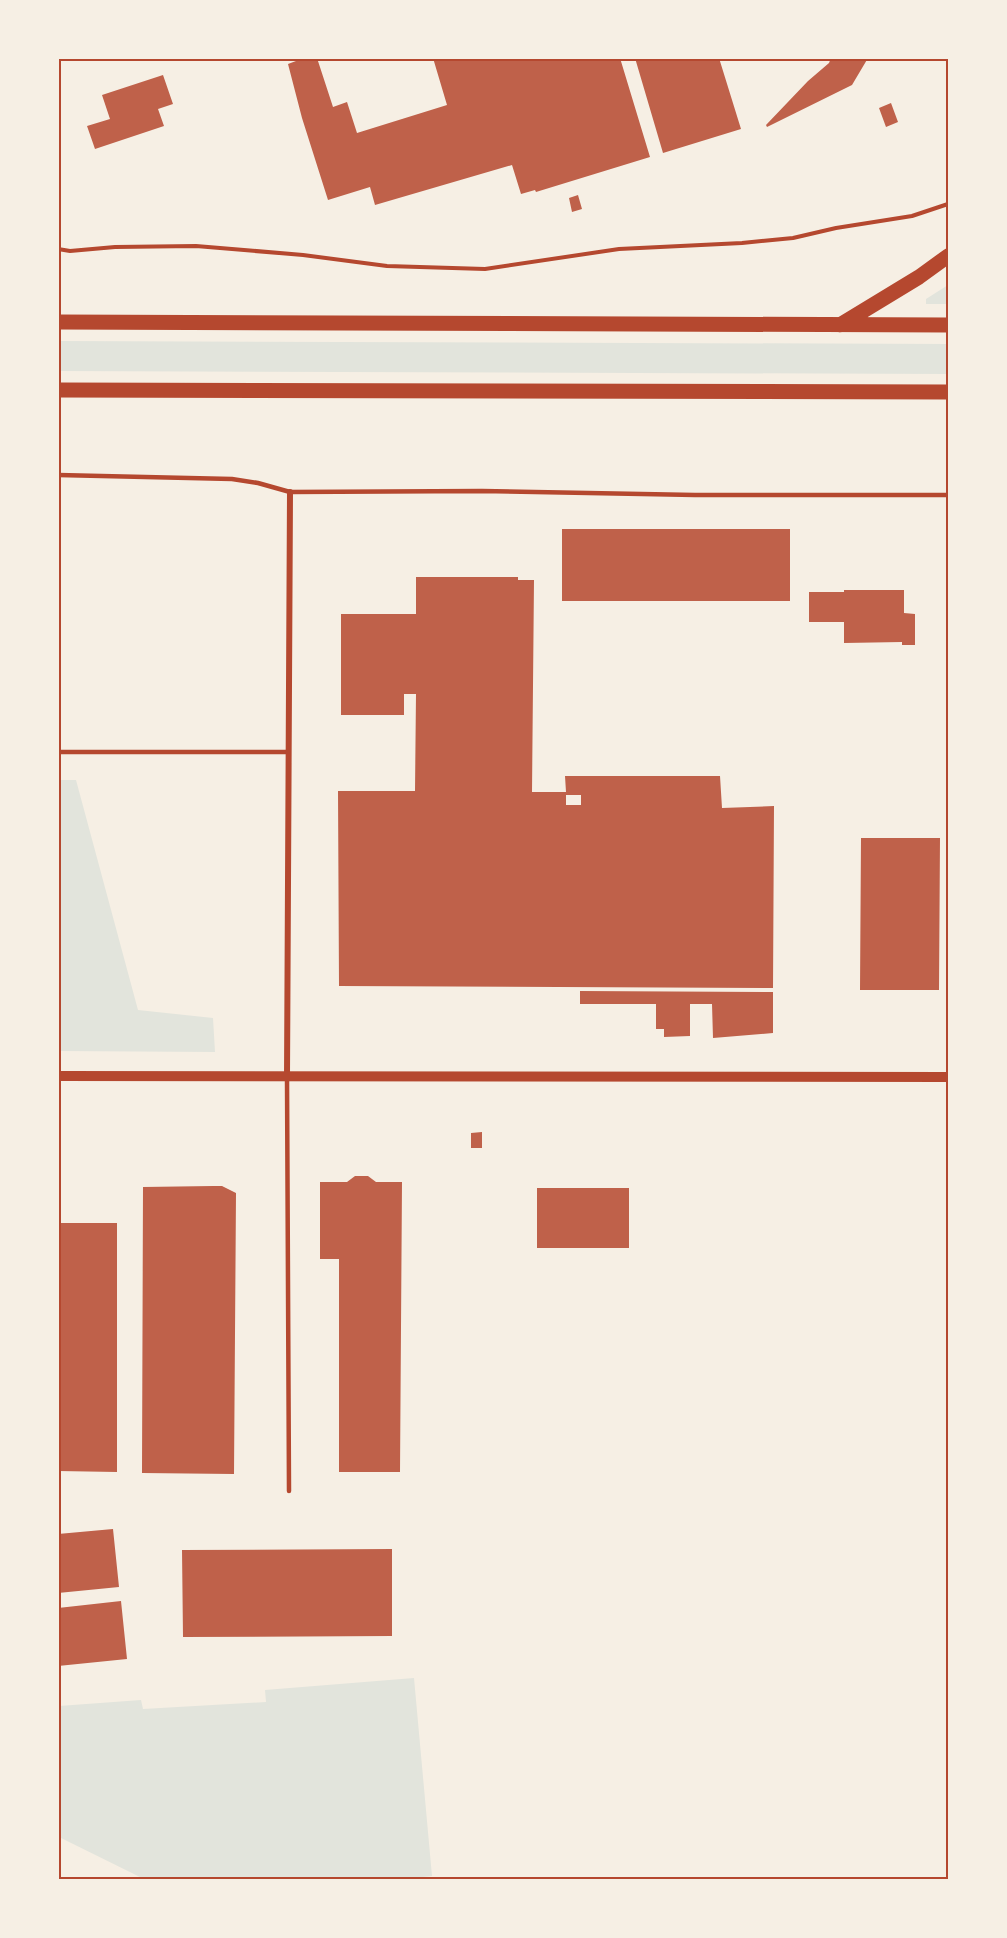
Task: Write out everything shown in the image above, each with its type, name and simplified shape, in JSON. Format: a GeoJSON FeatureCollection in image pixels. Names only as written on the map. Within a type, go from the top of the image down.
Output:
{"type":"FeatureCollection","features":[{"type":"Feature","properties":{"kind":"main road"},"geometry":{"type":"LineString","coordinates":[[840,325],[919,277],[948,256]]}},
{"type":"Feature","properties":{"kind":"main road"},"geometry":{"type":"LineString","coordinates":[[58,322],[948,325]]}},
{"type":"Feature","properties":{"kind":"main road"},"geometry":{"type":"LineString","coordinates":[[58,390],[948,393]]}},
{"type":"Feature","properties":{"kind":"street"},"geometry":{"type":"LineString","coordinates":[[287,1077],[290,492]]}},
{"type":"Feature","properties":{"kind":"street"},"geometry":{"type":"LineString","coordinates":[[58,1077],[948,1077]]}},
{"type":"Feature","properties":{"kind":"lane"},"geometry":{"type":"LineString","coordinates":[[58,475],[232,479],[290,492],[482,491],[695,495],[948,495]]}},
{"type":"Feature","properties":{"kind":"lane"},"geometry":{"type":"LineString","coordinates":[[58,752],[288,752]]}},
{"type":"Feature","properties":{"kind":"lane"},"geometry":{"type":"LineString","coordinates":[[287,1077],[289,1491]]}},
{"type":"Feature","properties":{"kind":"path"},"geometry":{"type":"LineString","coordinates":[[58,249],[70,251],[115,247],[196,246],[303,255],[387,266],[485,269],[619,249],[794,238],[836,228],[912,216],[948,204]]}},
{"type":"Feature","properties":{"kind":"shaded area"},"geometry":{"type":"Polygon","coordinates":[[[948,285],[948,304],[926,304],[926,299],[948,285]]]}},
{"type":"Feature","properties":{"kind":"shaded area"},"geometry":{"type":"Polygon","coordinates":[[[59,341],[948,344],[948,374],[59,371],[59,341]]]}},
{"type":"Feature","properties":{"kind":"shaded area"},"geometry":{"type":"Polygon","coordinates":[[[59,780],[76,780],[138,1010],[213,1018],[215,1052],[59,1051],[59,780]]]}},
{"type":"Feature","properties":{"kind":"shaded area"},"geometry":{"type":"Polygon","coordinates":[[[414,1678],[432,1876],[396,1880],[144,1879],[59,1837],[59,1706],[141,1700],[143,1709],[266,1702],[265,1690],[414,1678]]]}},
{"type":"Feature","properties":{"kind":"building"},"geometry":{"type":"Polygon","coordinates":[[[304,58],[317,58],[333,107],[347,102],[357,133],[447,105],[433,58],[620,58],[650,157],[536,192],[535,190],[521,194],[512,165],[375,205],[370,187],[328,200],[302,118],[288,64],[304,58]]]}},
{"type":"Feature","properties":{"kind":"building"},"geometry":{"type":"Polygon","coordinates":[[[635,58],[719,58],[741,129],[663,153],[635,58]]]}},
{"type":"Feature","properties":{"kind":"building"},"geometry":{"type":"Polygon","coordinates":[[[831,58],[868,58],[852,85],[767,127],[766,125],[808,81],[829,63],[831,58]]]}},
{"type":"Feature","properties":{"kind":"building"},"geometry":{"type":"Polygon","coordinates":[[[163,75],[173,104],[158,109],[164,126],[95,149],[87,126],[110,119],[102,95],[163,75]]]}},
{"type":"Feature","properties":{"kind":"building"},"geometry":{"type":"Polygon","coordinates":[[[891,103],[898,122],[886,127],[879,108],[891,103]]]}},
{"type":"Feature","properties":{"kind":"building"},"geometry":{"type":"Polygon","coordinates":[[[578,195],[582,209],[572,212],[569,198],[578,195]]]}},
{"type":"Feature","properties":{"kind":"building"},"geometry":{"type":"Polygon","coordinates":[[[562,529],[790,529],[790,601],[562,601],[562,529]]]}},
{"type":"Feature","properties":{"kind":"building"},"geometry":{"type":"Polygon","coordinates":[[[416,577],[518,577],[518,580],[534,580],[532,792],[566,792],[565,776],[720,776],[722,808],[774,806],[773,988],[339,986],[338,791],[415,791],[416,694],[404,694],[404,715],[341,715],[341,614],[416,614],[416,577]],[[566,795],[566,805],[581,805],[581,795],[566,795]]]}},
{"type":"Feature","properties":{"kind":"building"},"geometry":{"type":"Polygon","coordinates":[[[844,590],[904,590],[904,613],[915,614],[915,645],[902,645],[902,642],[844,643],[844,622],[809,622],[809,592],[844,592],[844,590]]]}},
{"type":"Feature","properties":{"kind":"building"},"geometry":{"type":"Polygon","coordinates":[[[861,838],[940,838],[939,990],[860,990],[861,838]]]}},
{"type":"Feature","properties":{"kind":"building"},"geometry":{"type":"Polygon","coordinates":[[[580,991],[773,992],[773,1033],[713,1038],[712,1004],[690,1004],[690,1036],[664,1037],[664,1029],[656,1029],[656,1004],[580,1004],[580,991]]]}},
{"type":"Feature","properties":{"kind":"building"},"geometry":{"type":"Polygon","coordinates":[[[482,1132],[482,1148],[471,1148],[471,1133],[482,1132]]]}},
{"type":"Feature","properties":{"kind":"building"},"geometry":{"type":"Polygon","coordinates":[[[355,1176],[368,1176],[376,1182],[402,1182],[400,1472],[339,1472],[339,1259],[320,1259],[320,1182],[347,1182],[355,1176]]]}},
{"type":"Feature","properties":{"kind":"building"},"geometry":{"type":"Polygon","coordinates":[[[222,1186],[236,1193],[234,1474],[142,1473],[143,1187],[222,1186]]]}},
{"type":"Feature","properties":{"kind":"building"},"geometry":{"type":"Polygon","coordinates":[[[537,1188],[629,1188],[629,1248],[537,1248],[537,1188]]]}},
{"type":"Feature","properties":{"kind":"building"},"geometry":{"type":"Polygon","coordinates":[[[58,1223],[117,1223],[117,1472],[58,1471],[58,1223]]]}},
{"type":"Feature","properties":{"kind":"building"},"geometry":{"type":"Polygon","coordinates":[[[113,1529],[119,1587],[58,1593],[58,1534],[113,1529]]]}},
{"type":"Feature","properties":{"kind":"building"},"geometry":{"type":"Polygon","coordinates":[[[392,1549],[392,1636],[183,1637],[182,1550],[392,1549]]]}},
{"type":"Feature","properties":{"kind":"building"},"geometry":{"type":"Polygon","coordinates":[[[121,1601],[127,1659],[58,1666],[58,1608],[121,1601]]]}}]}
